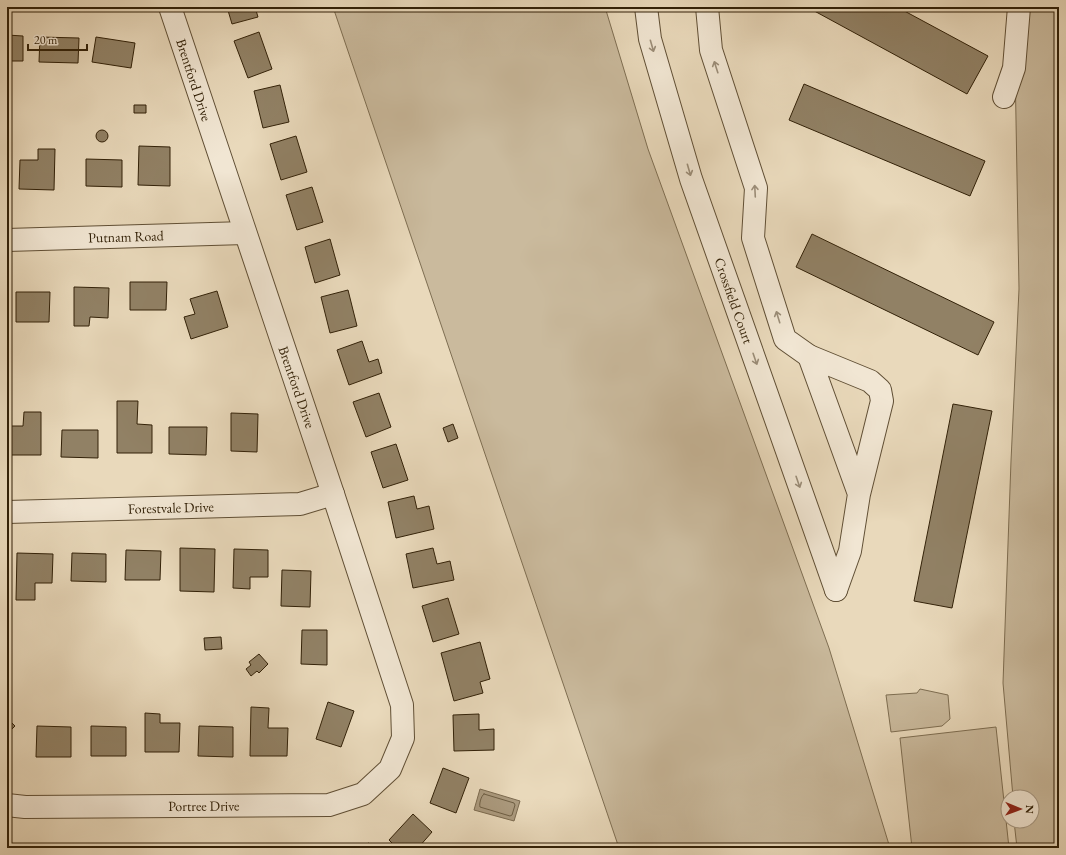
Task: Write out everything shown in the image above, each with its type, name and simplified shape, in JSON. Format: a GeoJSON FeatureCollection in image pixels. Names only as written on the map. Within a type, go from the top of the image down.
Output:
{"type":"FeatureCollection","features":[{"type":"Feature","properties":{"kind":"street","name":"Brentford Drive"},"geometry":{"type":"LineString","coordinates":[[170,7],[402,705],[403,738],[390,769]]}},
{"type":"Feature","properties":{"kind":"street","name":"Crossfield Court"},"geometry":{"type":"LineString","coordinates":[[646,7],[650,39],[691,179],[836,590],[850,550],[860,494]]}},
{"type":"Feature","properties":{"kind":"street"},"geometry":{"type":"LineString","coordinates":[[707,7],[711,50],[756,188],[753,238],[785,339],[809,356],[870,381],[880,390],[882,401],[860,494]]}},
{"type":"Feature","properties":{"kind":"street"},"geometry":{"type":"LineString","coordinates":[[1004,97],[1014,68],[1019,7]]}},
{"type":"Feature","properties":{"kind":"street","name":"Putnam Road"},"geometry":{"type":"LineString","coordinates":[[7,240],[245,233]]}},
{"type":"Feature","properties":{"kind":"street"},"geometry":{"type":"LineString","coordinates":[[809,356],[860,494]]}},
{"type":"Feature","properties":{"kind":"street","name":"Forestvale Drive"},"geometry":{"type":"LineString","coordinates":[[7,512],[300,504],[333,494]]}},
{"type":"Feature","properties":{"kind":"street","name":"Portree Drive"},"geometry":{"type":"LineString","coordinates":[[7,805],[25,807],[329,805],[363,794],[390,769]]}},
{"type":"Feature","properties":{"kind":"shaded area"},"geometry":{"type":"Polygon","coordinates":[[[333,7],[605,7],[648,149],[829,648],[890,848],[619,848],[333,7]]]}},
{"type":"Feature","properties":{"kind":"shaded area"},"geometry":{"type":"Polygon","coordinates":[[[1014,7],[1059,7],[1059,848],[1017,848],[1015,829],[1040,829],[1040,789],[1012,789],[1003,683],[1019,289],[1014,7]]]}},
{"type":"Feature","properties":{"kind":"shaded area"},"geometry":{"type":"Polygon","coordinates":[[[920,689],[948,695],[950,719],[942,726],[891,732],[886,695],[917,693],[920,689]]]}},
{"type":"Feature","properties":{"kind":"shaded area"},"geometry":{"type":"Polygon","coordinates":[[[996,727],[1003,789],[1000,789],[1000,829],[1007,829],[1009,848],[912,848],[900,738],[996,727]]]}},
{"type":"Feature","properties":{"kind":"water"},"geometry":{"type":"Polygon","coordinates":[[[480,789],[520,801],[514,821],[474,810],[480,789]]]}},
{"type":"Feature","properties":{"kind":"building"},"geometry":{"type":"Polygon","coordinates":[[[227,7],[255,7],[258,17],[232,24],[227,7]]]}},
{"type":"Feature","properties":{"kind":"building"},"geometry":{"type":"Polygon","coordinates":[[[807,7],[897,7],[988,56],[967,94],[807,7]]]}},
{"type":"Feature","properties":{"kind":"building"},"geometry":{"type":"Polygon","coordinates":[[[259,32],[272,69],[248,78],[234,41],[259,32]]]}},
{"type":"Feature","properties":{"kind":"building"},"geometry":{"type":"Polygon","coordinates":[[[7,35],[23,36],[23,61],[7,61],[7,35]]]}},
{"type":"Feature","properties":{"kind":"building"},"geometry":{"type":"Polygon","coordinates":[[[40,37],[79,38],[78,63],[39,62],[40,37]]]}},
{"type":"Feature","properties":{"kind":"building"},"geometry":{"type":"Polygon","coordinates":[[[96,37],[135,43],[131,68],[92,62],[96,37]]]}},
{"type":"Feature","properties":{"kind":"building"},"geometry":{"type":"Polygon","coordinates":[[[804,84],[985,161],[970,196],[789,120],[804,84]]]}},
{"type":"Feature","properties":{"kind":"building"},"geometry":{"type":"Polygon","coordinates":[[[280,85],[289,122],[263,128],[254,91],[280,85]]]}},
{"type":"Feature","properties":{"kind":"building"},"geometry":{"type":"Polygon","coordinates":[[[134,105],[146,105],[146,113],[134,113],[134,105]]]}},
{"type":"Feature","properties":{"kind":"building"},"geometry":{"type":"Polygon","coordinates":[[[104,130],[107,131],[107,141],[100,142],[97,141],[96,134],[97,131],[104,130]]]}},
{"type":"Feature","properties":{"kind":"building"},"geometry":{"type":"Polygon","coordinates":[[[296,136],[307,172],[281,180],[270,144],[296,136]]]}},
{"type":"Feature","properties":{"kind":"building"},"geometry":{"type":"Polygon","coordinates":[[[139,146],[170,147],[170,186],[138,185],[139,146]]]}},
{"type":"Feature","properties":{"kind":"building"},"geometry":{"type":"Polygon","coordinates":[[[38,149],[55,149],[54,190],[19,189],[20,160],[38,160],[38,149]]]}},
{"type":"Feature","properties":{"kind":"building"},"geometry":{"type":"Polygon","coordinates":[[[86,159],[122,160],[122,187],[86,186],[86,159]]]}},
{"type":"Feature","properties":{"kind":"building"},"geometry":{"type":"Polygon","coordinates":[[[312,187],[323,222],[297,230],[286,195],[312,187]]]}},
{"type":"Feature","properties":{"kind":"building"},"geometry":{"type":"Polygon","coordinates":[[[812,234],[994,322],[978,355],[796,267],[812,234]]]}},
{"type":"Feature","properties":{"kind":"building"},"geometry":{"type":"Polygon","coordinates":[[[330,239],[340,275],[315,283],[305,247],[330,239]]]}},
{"type":"Feature","properties":{"kind":"building"},"geometry":{"type":"Polygon","coordinates":[[[130,282],[167,282],[166,310],[130,310],[130,282]]]}},
{"type":"Feature","properties":{"kind":"building"},"geometry":{"type":"Polygon","coordinates":[[[74,287],[109,288],[108,318],[90,317],[89,326],[74,326],[74,287]]]}},
{"type":"Feature","properties":{"kind":"building"},"geometry":{"type":"Polygon","coordinates":[[[348,290],[357,326],[330,333],[321,297],[348,290]]]}},
{"type":"Feature","properties":{"kind":"building"},"geometry":{"type":"Polygon","coordinates":[[[217,291],[228,327],[191,339],[184,317],[195,314],[190,299],[217,291]]]}},
{"type":"Feature","properties":{"kind":"building"},"geometry":{"type":"Polygon","coordinates":[[[16,292],[50,292],[49,322],[16,322],[16,292]]]}},
{"type":"Feature","properties":{"kind":"building"},"geometry":{"type":"Polygon","coordinates":[[[362,341],[369,362],[378,359],[382,373],[349,385],[337,350],[362,341]]]}},
{"type":"Feature","properties":{"kind":"building"},"geometry":{"type":"Polygon","coordinates":[[[379,393],[391,427],[366,437],[353,402],[379,393]]]}},
{"type":"Feature","properties":{"kind":"building"},"geometry":{"type":"Polygon","coordinates":[[[117,401],[138,401],[137,424],[152,425],[152,453],[117,453],[117,401]]]}},
{"type":"Feature","properties":{"kind":"building"},"geometry":{"type":"Polygon","coordinates":[[[953,404],[992,411],[952,608],[914,601],[953,404]]]}},
{"type":"Feature","properties":{"kind":"building"},"geometry":{"type":"Polygon","coordinates":[[[24,412],[41,412],[41,455],[7,455],[7,426],[23,426],[24,412]]]}},
{"type":"Feature","properties":{"kind":"building"},"geometry":{"type":"Polygon","coordinates":[[[231,413],[258,414],[257,452],[231,451],[231,413]]]}},
{"type":"Feature","properties":{"kind":"building"},"geometry":{"type":"Polygon","coordinates":[[[453,424],[458,438],[448,442],[443,428],[453,424]]]}},
{"type":"Feature","properties":{"kind":"building"},"geometry":{"type":"Polygon","coordinates":[[[169,427],[207,427],[206,455],[169,454],[169,427]]]}},
{"type":"Feature","properties":{"kind":"building"},"geometry":{"type":"Polygon","coordinates":[[[62,430],[98,430],[98,458],[61,457],[62,430]]]}},
{"type":"Feature","properties":{"kind":"building"},"geometry":{"type":"Polygon","coordinates":[[[396,444],[408,480],[383,488],[371,452],[396,444]]]}},
{"type":"Feature","properties":{"kind":"building"},"geometry":{"type":"Polygon","coordinates":[[[414,496],[417,509],[429,506],[434,529],[396,538],[388,502],[414,496]]]}},
{"type":"Feature","properties":{"kind":"building"},"geometry":{"type":"Polygon","coordinates":[[[180,548],[215,549],[214,592],[180,591],[180,548]]]}},
{"type":"Feature","properties":{"kind":"building"},"geometry":{"type":"Polygon","coordinates":[[[433,548],[437,564],[450,561],[454,580],[413,588],[406,554],[433,548]]]}},
{"type":"Feature","properties":{"kind":"building"},"geometry":{"type":"Polygon","coordinates":[[[234,549],[268,550],[268,577],[250,577],[250,589],[233,588],[234,549]]]}},
{"type":"Feature","properties":{"kind":"building"},"geometry":{"type":"Polygon","coordinates":[[[126,550],[161,551],[160,580],[125,580],[126,550]]]}},
{"type":"Feature","properties":{"kind":"building"},"geometry":{"type":"Polygon","coordinates":[[[17,553],[53,554],[52,583],[35,583],[35,600],[16,600],[17,553]]]}},
{"type":"Feature","properties":{"kind":"building"},"geometry":{"type":"Polygon","coordinates":[[[72,553],[106,554],[106,582],[71,581],[72,553]]]}},
{"type":"Feature","properties":{"kind":"building"},"geometry":{"type":"Polygon","coordinates":[[[282,570],[311,571],[310,607],[281,606],[282,570]]]}},
{"type":"Feature","properties":{"kind":"building"},"geometry":{"type":"Polygon","coordinates":[[[448,598],[459,634],[433,642],[422,606],[448,598]]]}},
{"type":"Feature","properties":{"kind":"building"},"geometry":{"type":"Polygon","coordinates":[[[302,630],[327,630],[327,665],[301,664],[302,630]]]}},
{"type":"Feature","properties":{"kind":"building"},"geometry":{"type":"Polygon","coordinates":[[[221,637],[222,649],[205,650],[204,638],[221,637]]]}},
{"type":"Feature","properties":{"kind":"building"},"geometry":{"type":"Polygon","coordinates":[[[480,642],[490,679],[480,682],[483,693],[454,701],[441,653],[480,642]]]}},
{"type":"Feature","properties":{"kind":"building"},"geometry":{"type":"Polygon","coordinates":[[[259,654],[268,664],[259,673],[257,671],[251,676],[246,669],[251,665],[249,662],[259,654]]]}},
{"type":"Feature","properties":{"kind":"building"},"geometry":{"type":"Polygon","coordinates":[[[328,702],[354,711],[341,747],[316,739],[328,702]]]}},
{"type":"Feature","properties":{"kind":"building"},"geometry":{"type":"Polygon","coordinates":[[[251,707],[269,708],[268,728],[288,728],[287,756],[250,756],[251,707]]]}},
{"type":"Feature","properties":{"kind":"building"},"geometry":{"type":"Polygon","coordinates":[[[145,713],[160,714],[160,723],[180,723],[179,752],[145,752],[145,713]]]}},
{"type":"Feature","properties":{"kind":"building"},"geometry":{"type":"Polygon","coordinates":[[[479,714],[479,730],[494,729],[494,750],[454,751],[453,715],[479,714]]]}},
{"type":"Feature","properties":{"kind":"building"},"geometry":{"type":"Polygon","coordinates":[[[7,718],[15,726],[7,734],[7,718]]]}},
{"type":"Feature","properties":{"kind":"building"},"geometry":{"type":"Polygon","coordinates":[[[37,726],[71,727],[71,757],[36,757],[37,726]]]}},
{"type":"Feature","properties":{"kind":"building"},"geometry":{"type":"Polygon","coordinates":[[[91,726],[126,727],[126,756],[91,756],[91,726]]]}},
{"type":"Feature","properties":{"kind":"building"},"geometry":{"type":"Polygon","coordinates":[[[199,726],[233,727],[233,757],[198,756],[199,726]]]}},
{"type":"Feature","properties":{"kind":"building"},"geometry":{"type":"Polygon","coordinates":[[[443,768],[469,778],[456,813],[430,803],[443,768]]]}},
{"type":"Feature","properties":{"kind":"building"},"geometry":{"type":"Polygon","coordinates":[[[413,814],[432,832],[418,848],[397,848],[389,840],[413,814]]]}},
{"type":"Feature","properties":{"kind":"building"},"geometry":{"type":"Polygon","coordinates":[[[369,843],[371,848],[357,848],[369,843]]]}}]}
